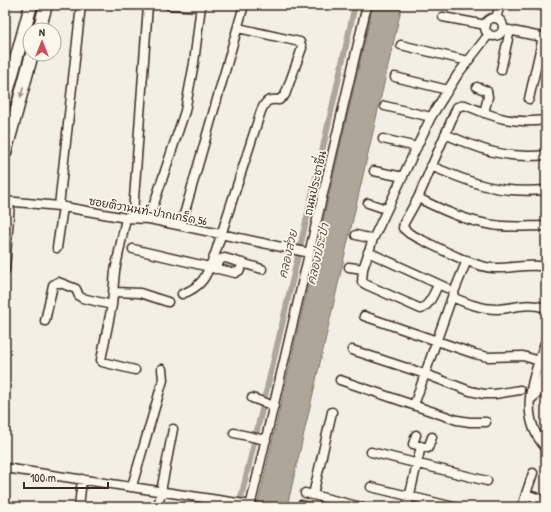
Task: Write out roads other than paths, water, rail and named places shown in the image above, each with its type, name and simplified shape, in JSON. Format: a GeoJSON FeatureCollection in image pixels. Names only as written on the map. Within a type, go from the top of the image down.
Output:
{"type":"FeatureCollection","features":[{"type":"Feature","properties":{"kind":"highway"},"geometry":{"type":"LineString","coordinates":[[5,100],[31,5]]}},
{"type":"Feature","properties":{"kind":"highway"},"geometry":{"type":"LineString","coordinates":[[41,22],[46,5]]}},
{"type":"Feature","properties":{"kind":"highway"},"geometry":{"type":"LineString","coordinates":[[5,152],[30,62]]}},
{"type":"Feature","properties":{"kind":"street"},"geometry":{"type":"LineString","coordinates":[[57,248],[81,5]]}},
{"type":"Feature","properties":{"kind":"street"},"geometry":{"type":"LineString","coordinates":[[135,370],[102,362],[101,360],[112,305],[115,271],[126,218],[133,213],[148,5]]}},
{"type":"Feature","properties":{"kind":"street"},"geometry":{"type":"LineString","coordinates":[[149,220],[188,99],[201,6],[169,5]]}},
{"type":"Feature","properties":{"kind":"street"},"geometry":{"type":"LineString","coordinates":[[181,225],[244,5]]}},
{"type":"Feature","properties":{"kind":"street","name":"ถนนประชาชื่น"},"geometry":{"type":"LineString","coordinates":[[250,506],[274,406],[304,252],[367,5]]}},
{"type":"Feature","properties":{"kind":"street"},"geometry":{"type":"LineString","coordinates":[[496,18],[500,5]]}},
{"type":"Feature","properties":{"kind":"street"},"geometry":{"type":"LineString","coordinates":[[538,5],[546,7]]}},
{"type":"Feature","properties":{"kind":"street"},"geometry":{"type":"LineString","coordinates":[[443,17],[486,25]]}},
{"type":"Feature","properties":{"kind":"street"},"geometry":{"type":"LineString","coordinates":[[438,285],[430,301],[421,309],[362,282],[363,270],[368,252],[386,209],[403,177],[431,117],[448,90],[488,34],[486,25],[489,19],[496,18],[507,29],[545,37],[528,99]]}},
{"type":"Feature","properties":{"kind":"street"},"geometry":{"type":"LineString","coordinates":[[213,268],[220,235],[264,105],[270,99],[279,100],[285,95],[302,48],[300,42],[238,28]]}},
{"type":"Feature","properties":{"kind":"street"},"geometry":{"type":"LineString","coordinates":[[488,34],[497,35],[507,29]]}},
{"type":"Feature","properties":{"kind":"street"},"geometry":{"type":"LineString","coordinates":[[501,70],[507,29]]}},
{"type":"Feature","properties":{"kind":"street"},"geometry":{"type":"LineString","coordinates":[[401,45],[468,61]]}},
{"type":"Feature","properties":{"kind":"street"},"geometry":{"type":"LineString","coordinates":[[395,77],[448,90]]}},
{"type":"Feature","properties":{"kind":"street"},"geometry":{"type":"LineString","coordinates":[[477,86],[487,91],[488,94],[484,113]]}},
{"type":"Feature","properties":{"kind":"street"},"geometry":{"type":"LineString","coordinates":[[546,120],[509,121],[465,105],[460,105],[457,107],[418,198],[403,228],[410,234],[480,267],[494,268],[522,265],[546,267]]}},
{"type":"Feature","properties":{"kind":"street"},"geometry":{"type":"LineString","coordinates":[[385,106],[431,117]]}},
{"type":"Feature","properties":{"kind":"street"},"geometry":{"type":"LineString","coordinates":[[445,134],[480,149],[504,156],[546,155]]}},
{"type":"Feature","properties":{"kind":"street"},"geometry":{"type":"LineString","coordinates":[[383,139],[417,147]]}},
{"type":"Feature","properties":{"kind":"street"},"geometry":{"type":"LineString","coordinates":[[431,166],[484,187],[502,190],[546,190]]}},
{"type":"Feature","properties":{"kind":"street"},"geometry":{"type":"LineString","coordinates":[[374,171],[403,177]]}},
{"type":"Feature","properties":{"kind":"street"},"geometry":{"type":"LineString","coordinates":[[418,198],[451,214],[494,226],[546,226]]}},
{"type":"Feature","properties":{"kind":"street"},"geometry":{"type":"LineString","coordinates":[[5,270],[8,201]]}},
{"type":"Feature","properties":{"kind":"street","name":"ซอยติวานนท์-ปากเกร็ด 56"},"geometry":{"type":"LineString","coordinates":[[8,201],[61,206],[126,218],[181,225],[220,235],[304,252]]}},
{"type":"Feature","properties":{"kind":"street"},"geometry":{"type":"LineString","coordinates":[[368,203],[386,209]]}},
{"type":"Feature","properties":{"kind":"street"},"geometry":{"type":"LineString","coordinates":[[356,235],[373,239]]}},
{"type":"Feature","properties":{"kind":"street"},"geometry":{"type":"LineString","coordinates":[[133,249],[213,268],[238,272],[243,263]]}},
{"type":"Feature","properties":{"kind":"street"},"geometry":{"type":"LineString","coordinates":[[368,252],[447,288]]}},
{"type":"Feature","properties":{"kind":"street"},"geometry":{"type":"LineString","coordinates":[[182,294],[195,289],[221,258],[262,269]]}},
{"type":"Feature","properties":{"kind":"street"},"geometry":{"type":"LineString","coordinates":[[414,405],[452,297],[467,260]]}},
{"type":"Feature","properties":{"kind":"street"},"geometry":{"type":"LineString","coordinates":[[348,266],[363,270]]}},
{"type":"Feature","properties":{"kind":"street"},"geometry":{"type":"LineString","coordinates":[[45,321],[53,285],[58,282],[76,289],[79,296],[82,298],[112,305]]}},
{"type":"Feature","properties":{"kind":"street"},"geometry":{"type":"LineString","coordinates":[[114,292],[140,293],[168,302]]}},
{"type":"Feature","properties":{"kind":"street"},"geometry":{"type":"LineString","coordinates":[[452,297],[479,307],[495,309],[531,304],[546,308]]}},
{"type":"Feature","properties":{"kind":"street"},"geometry":{"type":"LineString","coordinates":[[364,316],[488,357],[523,356],[543,362]]}},
{"type":"Feature","properties":{"kind":"street"},"geometry":{"type":"LineString","coordinates":[[546,340],[543,362],[529,392],[532,426],[536,435],[546,448]]}},
{"type":"Feature","properties":{"kind":"street"},"geometry":{"type":"LineString","coordinates":[[352,350],[425,374],[470,391],[484,394],[520,390]]}},
{"type":"Feature","properties":{"kind":"street"},"geometry":{"type":"LineString","coordinates":[[530,400],[537,394],[546,366]]}},
{"type":"Feature","properties":{"kind":"street"},"geometry":{"type":"LineString","coordinates":[[132,486],[163,380],[162,369]]}},
{"type":"Feature","properties":{"kind":"street"},"geometry":{"type":"LineString","coordinates":[[340,380],[457,420],[486,422]]}},
{"type":"Feature","properties":{"kind":"street"},"geometry":{"type":"LineString","coordinates":[[252,398],[274,406]]}},
{"type":"Feature","properties":{"kind":"street"},"geometry":{"type":"LineString","coordinates":[[313,495],[332,412]]}},
{"type":"Feature","properties":{"kind":"street"},"geometry":{"type":"LineString","coordinates":[[158,507],[173,429]]}},
{"type":"Feature","properties":{"kind":"street"},"geometry":{"type":"LineString","coordinates":[[234,433],[266,440]]}},
{"type":"Feature","properties":{"kind":"street"},"geometry":{"type":"LineString","coordinates":[[416,435],[413,444],[428,448],[432,437]]}},
{"type":"Feature","properties":{"kind":"street"},"geometry":{"type":"LineString","coordinates":[[407,507],[421,446]]}},
{"type":"Feature","properties":{"kind":"street"},"geometry":{"type":"LineString","coordinates":[[371,452],[487,481]]}},
{"type":"Feature","properties":{"kind":"street"},"geometry":{"type":"LineString","coordinates":[[5,468],[132,486],[250,506]]}},
{"type":"Feature","properties":{"kind":"street"},"geometry":{"type":"LineString","coordinates":[[522,507],[533,473]]}},
{"type":"Feature","properties":{"kind":"street"},"geometry":{"type":"LineString","coordinates":[[80,507],[82,479]]}},
{"type":"Feature","properties":{"kind":"street"},"geometry":{"type":"LineString","coordinates":[[371,487],[454,507]]}},
{"type":"Feature","properties":{"kind":"street"},"geometry":{"type":"LineString","coordinates":[[305,493],[347,505],[361,507]]}},
{"type":"Feature","properties":{"kind":"street"},"geometry":{"type":"LineString","coordinates":[[526,494],[546,500]]}},
{"type":"Feature","properties":{"kind":"water","name":"คลองประปา"},"geometry":{"type":"Polygon","coordinates":[[[373,5],[402,5],[287,507],[257,507],[373,5]]]}},
{"type":"Feature","properties":{"kind":"waterway","name":"คลองส่วย"},"geometry":{"type":"LineString","coordinates":[[239,506],[355,5]]}}]}
